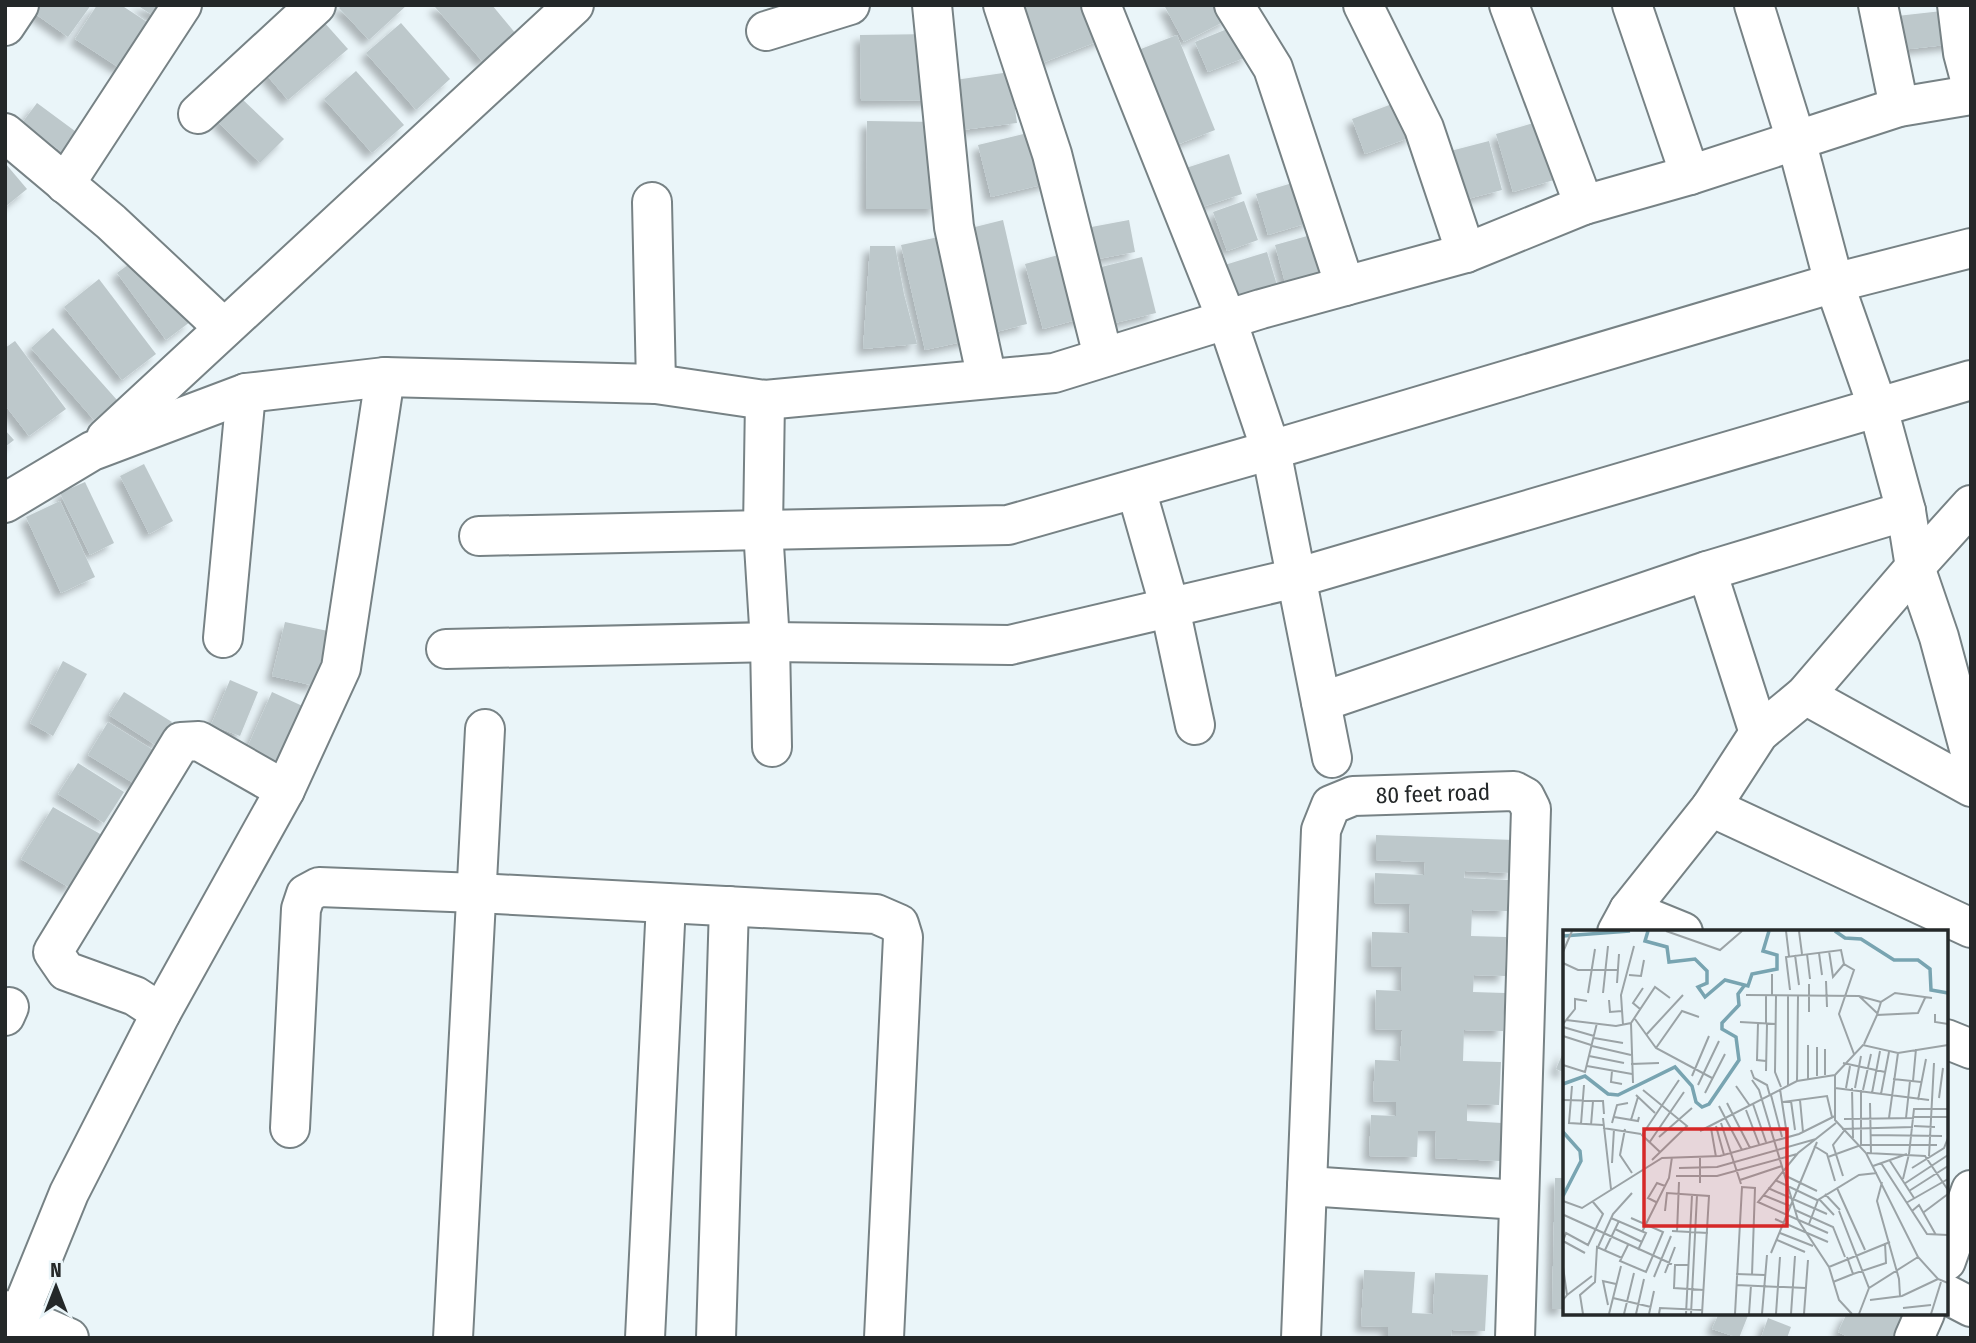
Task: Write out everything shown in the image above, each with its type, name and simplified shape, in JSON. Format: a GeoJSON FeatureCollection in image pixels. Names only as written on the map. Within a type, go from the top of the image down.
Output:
{"type":"FeatureCollection","features":[{"type":"Feature","properties":{"kind":"street"},"geometry":{"type":"LineString","coordinates":[[5,26],[19,5]]}},
{"type":"Feature","properties":{"kind":"street"},"geometry":{"type":"LineString","coordinates":[[65,184],[182,5]]}},
{"type":"Feature","properties":{"kind":"street"},"geometry":{"type":"LineString","coordinates":[[198,114],[316,5]]}},
{"type":"Feature","properties":{"kind":"street"},"geometry":{"type":"LineString","coordinates":[[92,451],[574,5]]}},
{"type":"Feature","properties":{"kind":"street"},"geometry":{"type":"LineString","coordinates":[[766,31],[850,5]]}},
{"type":"Feature","properties":{"kind":"street"},"geometry":{"type":"LineString","coordinates":[[932,5],[954,227],[987,379]]}},
{"type":"Feature","properties":{"kind":"street"},"geometry":{"type":"LineString","coordinates":[[1003,5],[1052,155],[1103,356]]}},
{"type":"Feature","properties":{"kind":"street"},"geometry":{"type":"LineString","coordinates":[[1101,5],[1227,320],[1271,450],[1332,758]]}},
{"type":"Feature","properties":{"kind":"street"},"geometry":{"type":"LineString","coordinates":[[1234,5],[1273,68],[1345,286]]}},
{"type":"Feature","properties":{"kind":"street"},"geometry":{"type":"LineString","coordinates":[[1363,5],[1424,128],[1466,254]]}},
{"type":"Feature","properties":{"kind":"street"},"geometry":{"type":"LineString","coordinates":[[1509,5],[1584,205]]}},
{"type":"Feature","properties":{"kind":"street"},"geometry":{"type":"LineString","coordinates":[[1632,5],[1690,175]]}},
{"type":"Feature","properties":{"kind":"street"},"geometry":{"type":"LineString","coordinates":[[1754,5],[1797,140],[1834,283],[1878,408],[1906,511],[1915,566],[1955,645],[1971,756]]}},
{"type":"Feature","properties":{"kind":"street"},"geometry":{"type":"LineString","coordinates":[[1878,5],[1899,107]]}},
{"type":"Feature","properties":{"kind":"street"},"geometry":{"type":"LineString","coordinates":[[1957,5],[1968,62]]}},
{"type":"Feature","properties":{"kind":"street"},"geometry":{"type":"LineString","coordinates":[[5,503],[92,451],[246,393],[385,377],[656,384],[765,400],[1054,373],[1227,320],[1466,254],[1584,205],[1690,175],[1899,107],[1971,95]]}},
{"type":"Feature","properties":{"kind":"street"},"geometry":{"type":"LineString","coordinates":[[5,133],[111,222],[224,328]]}},
{"type":"Feature","properties":{"kind":"street"},"geometry":{"type":"LineString","coordinates":[[652,202],[656,384]]}},
{"type":"Feature","properties":{"kind":"street"},"geometry":{"type":"LineString","coordinates":[[479,537],[1008,525],[1834,283],[1971,248]]}},
{"type":"Feature","properties":{"kind":"street"},"geometry":{"type":"LineString","coordinates":[[69,1338],[12,1321],[69,1193],[161,1013],[285,790],[341,668],[385,377]]}},
{"type":"Feature","properties":{"kind":"street"},"geometry":{"type":"LineString","coordinates":[[446,649],[770,642],[1010,645],[1296,578],[1971,380]]}},
{"type":"Feature","properties":{"kind":"street"},"geometry":{"type":"LineString","coordinates":[[223,638],[246,393]]}},
{"type":"Feature","properties":{"kind":"street"},"geometry":{"type":"LineString","coordinates":[[765,400],[763,529],[770,642],[772,747]]}},
{"type":"Feature","properties":{"kind":"street"},"geometry":{"type":"LineString","coordinates":[[1136,489],[1170,608],[1195,724]]}},
{"type":"Feature","properties":{"kind":"street"},"geometry":{"type":"LineString","coordinates":[[1321,702],[1707,571],[1906,511]]}},
{"type":"Feature","properties":{"kind":"street"},"geometry":{"type":"LineString","coordinates":[[1672,930],[1623,921],[1711,807],[1759,733],[1805,695],[1915,566],[1968,511]]}},
{"type":"Feature","properties":{"kind":"street"},"geometry":{"type":"LineString","coordinates":[[1707,571],[1759,733]]}},
{"type":"Feature","properties":{"kind":"street"},"geometry":{"type":"LineString","coordinates":[[1805,695],[1971,787]]}},
{"type":"Feature","properties":{"kind":"street"},"geometry":{"type":"LineString","coordinates":[[453,1338],[485,729]]}},
{"type":"Feature","properties":{"kind":"street"},"geometry":{"type":"LineString","coordinates":[[161,1013],[135,996],[66,971],[53,952],[181,742],[199,741],[285,790]]}},
{"type":"Feature","properties":{"kind":"street","name":"80 feet road"},"geometry":{"type":"LineString","coordinates":[[1301,1338],[1321,830],[1331,805],[1353,796],[1514,791],[1525,797],[1531,809],[1515,1338]]}},
{"type":"Feature","properties":{"kind":"street"},"geometry":{"type":"LineString","coordinates":[[1711,807],[1971,928]]}},
{"type":"Feature","properties":{"kind":"street"},"geometry":{"type":"LineString","coordinates":[[290,1128],[301,909],[306,894],[319,887],[876,914],[899,925],[903,937],[884,1338]]}},
{"type":"Feature","properties":{"kind":"street"},"geometry":{"type":"LineString","coordinates":[[645,1338],[666,903]]}},
{"type":"Feature","properties":{"kind":"street"},"geometry":{"type":"LineString","coordinates":[[716,1338],[729,906]]}},
{"type":"Feature","properties":{"kind":"street"},"geometry":{"type":"LineString","coordinates":[[1948,1040],[1971,1049]]}},
{"type":"Feature","properties":{"kind":"street"},"geometry":{"type":"LineString","coordinates":[[1948,1178],[1971,1189],[1948,1255]]}},
{"type":"Feature","properties":{"kind":"street"},"geometry":{"type":"LineString","coordinates":[[1307,1186],[1519,1200]]}},
{"type":"Feature","properties":{"kind":"street"},"geometry":{"type":"LineString","coordinates":[[1948,1295],[1971,1307]]}},
{"type":"Feature","properties":{"kind":"street"},"geometry":{"type":"LineString","coordinates":[[1913,1338],[1924,1315]]}},
{"type":"Feature","properties":{"kind":"building"},"geometry":{"type":"Polygon","coordinates":[[[28,5],[91,5],[68,37],[27,8],[28,5]]]}},
{"type":"Feature","properties":{"kind":"building"},"geometry":{"type":"Polygon","coordinates":[[[97,5],[121,5],[150,24],[121,69],[75,39],[97,5]]]}},
{"type":"Feature","properties":{"kind":"building"},"geometry":{"type":"Polygon","coordinates":[[[137,5],[171,5],[161,21],[137,5]]]}},
{"type":"Feature","properties":{"kind":"building"},"geometry":{"type":"Polygon","coordinates":[[[342,5],[407,5],[369,40],[339,8],[342,5]]]}},
{"type":"Feature","properties":{"kind":"building"},"geometry":{"type":"Polygon","coordinates":[[[492,5],[516,34],[483,62],[435,7],[492,5]]]}},
{"type":"Feature","properties":{"kind":"building"},"geometry":{"type":"Polygon","coordinates":[[[1019,5],[1090,5],[1104,39],[1042,63],[1019,5]]]}},
{"type":"Feature","properties":{"kind":"building"},"geometry":{"type":"Polygon","coordinates":[[[1164,5],[1221,5],[1229,19],[1184,42],[1164,5]]]}},
{"type":"Feature","properties":{"kind":"building"},"geometry":{"type":"Polygon","coordinates":[[[1951,10],[1954,44],[1892,51],[1888,17],[1951,10]]]}},
{"type":"Feature","properties":{"kind":"building"},"geometry":{"type":"Polygon","coordinates":[[[323,21],[348,49],[288,100],[264,72],[323,21]]]}},
{"type":"Feature","properties":{"kind":"building"},"geometry":{"type":"Polygon","coordinates":[[[401,23],[450,79],[416,110],[366,53],[401,23]]]}},
{"type":"Feature","properties":{"kind":"building"},"geometry":{"type":"Polygon","coordinates":[[[1237,25],[1249,56],[1208,72],[1195,42],[1237,25]]]}},
{"type":"Feature","properties":{"kind":"building"},"geometry":{"type":"Polygon","coordinates":[[[933,34],[934,100],[861,101],[860,35],[933,34]]]}},
{"type":"Feature","properties":{"kind":"building"},"geometry":{"type":"Polygon","coordinates":[[[1177,35],[1215,130],[1166,149],[1128,54],[1177,35]]]}},
{"type":"Feature","properties":{"kind":"building"},"geometry":{"type":"Polygon","coordinates":[[[356,71],[404,125],[372,153],[324,99],[356,71]]]}},
{"type":"Feature","properties":{"kind":"building"},"geometry":{"type":"Polygon","coordinates":[[[1010,72],[1017,123],[962,130],[955,80],[1010,72]]]}},
{"type":"Feature","properties":{"kind":"building"},"geometry":{"type":"Polygon","coordinates":[[[240,97],[284,139],[260,163],[217,121],[240,97]]]}},
{"type":"Feature","properties":{"kind":"building"},"geometry":{"type":"Polygon","coordinates":[[[1400,101],[1414,136],[1365,154],[1352,119],[1400,101]]]}},
{"type":"Feature","properties":{"kind":"building"},"geometry":{"type":"Polygon","coordinates":[[[37,103],[83,137],[69,157],[22,123],[37,103]]]}},
{"type":"Feature","properties":{"kind":"building"},"geometry":{"type":"Polygon","coordinates":[[[867,121],[938,122],[937,209],[866,209],[867,121]]]}},
{"type":"Feature","properties":{"kind":"building"},"geometry":{"type":"Polygon","coordinates":[[[1537,122],[1554,180],[1513,192],[1496,134],[1537,122]]]}},
{"type":"Feature","properties":{"kind":"building"},"geometry":{"type":"Polygon","coordinates":[[[1036,131],[1049,183],[991,197],[978,145],[1036,131]]]}},
{"type":"Feature","properties":{"kind":"building"},"geometry":{"type":"Polygon","coordinates":[[[1489,141],[1502,190],[1452,203],[1439,154],[1489,141]]]}},
{"type":"Feature","properties":{"kind":"building"},"geometry":{"type":"Polygon","coordinates":[[[1229,154],[1242,194],[1196,209],[1183,169],[1229,154]]]}},
{"type":"Feature","properties":{"kind":"building"},"geometry":{"type":"Polygon","coordinates":[[[5,163],[27,189],[5,207],[5,163]]]}},
{"type":"Feature","properties":{"kind":"building"},"geometry":{"type":"Polygon","coordinates":[[[1299,181],[1311,222],[1268,235],[1256,194],[1299,181]]]}},
{"type":"Feature","properties":{"kind":"building"},"geometry":{"type":"Polygon","coordinates":[[[1244,201],[1258,240],[1227,251],[1213,212],[1244,201]]]}},
{"type":"Feature","properties":{"kind":"building"},"geometry":{"type":"Polygon","coordinates":[[[1003,220],[1027,324],[988,334],[963,230],[1003,220]]]}},
{"type":"Feature","properties":{"kind":"building"},"geometry":{"type":"Polygon","coordinates":[[[1129,220],[1135,252],[1093,260],[1086,228],[1129,220]]]}},
{"type":"Feature","properties":{"kind":"building"},"geometry":{"type":"Polygon","coordinates":[[[1318,233],[1329,274],[1286,286],[1275,245],[1318,233]]]}},
{"type":"Feature","properties":{"kind":"building"},"geometry":{"type":"Polygon","coordinates":[[[948,235],[971,340],[925,350],[901,245],[948,235]]]}},
{"type":"Feature","properties":{"kind":"building"},"geometry":{"type":"Polygon","coordinates":[[[870,246],[895,246],[917,344],[863,349],[870,246]]]}},
{"type":"Feature","properties":{"kind":"building"},"geometry":{"type":"Polygon","coordinates":[[[1073,251],[1091,316],[1043,329],[1025,264],[1073,251]]]}},
{"type":"Feature","properties":{"kind":"building"},"geometry":{"type":"Polygon","coordinates":[[[1267,252],[1280,295],[1228,311],[1215,268],[1267,252]]]}},
{"type":"Feature","properties":{"kind":"building"},"geometry":{"type":"Polygon","coordinates":[[[140,256],[190,322],[166,340],[117,273],[140,256]]]}},
{"type":"Feature","properties":{"kind":"building"},"geometry":{"type":"Polygon","coordinates":[[[1142,257],[1156,313],[1111,324],[1097,268],[1142,257]]]}},
{"type":"Feature","properties":{"kind":"building"},"geometry":{"type":"Polygon","coordinates":[[[99,279],[156,354],[122,380],[64,307],[99,279]]]}},
{"type":"Feature","properties":{"kind":"building"},"geometry":{"type":"Polygon","coordinates":[[[53,328],[117,400],[94,420],[31,348],[53,328]]]}},
{"type":"Feature","properties":{"kind":"building"},"geometry":{"type":"Polygon","coordinates":[[[15,341],[66,409],[29,436],[5,405],[5,348],[15,341]]]}},
{"type":"Feature","properties":{"kind":"building"},"geometry":{"type":"Polygon","coordinates":[[[5,430],[14,440],[5,447],[5,430]]]}},
{"type":"Feature","properties":{"kind":"building"},"geometry":{"type":"Polygon","coordinates":[[[144,464],[173,521],[149,534],[120,476],[144,464]]]}},
{"type":"Feature","properties":{"kind":"building"},"geometry":{"type":"Polygon","coordinates":[[[85,482],[114,543],[90,555],[60,493],[85,482]]]}},
{"type":"Feature","properties":{"kind":"building"},"geometry":{"type":"Polygon","coordinates":[[[60,501],[95,577],[61,593],[26,517],[60,501]]]}},
{"type":"Feature","properties":{"kind":"building"},"geometry":{"type":"Polygon","coordinates":[[[285,622],[328,631],[315,686],[272,676],[285,622]]]}},
{"type":"Feature","properties":{"kind":"building"},"geometry":{"type":"Polygon","coordinates":[[[63,661],[87,674],[53,736],[30,723],[63,661]]]}},
{"type":"Feature","properties":{"kind":"building"},"geometry":{"type":"Polygon","coordinates":[[[230,680],[258,692],[240,736],[211,725],[230,680]]]}},
{"type":"Feature","properties":{"kind":"building"},"geometry":{"type":"Polygon","coordinates":[[[124,692],[172,722],[157,746],[109,715],[124,692]]]}},
{"type":"Feature","properties":{"kind":"building"},"geometry":{"type":"Polygon","coordinates":[[[272,692],[309,709],[285,764],[247,748],[272,692]]]}},
{"type":"Feature","properties":{"kind":"building"},"geometry":{"type":"Polygon","coordinates":[[[108,722],[158,753],[138,786],[88,755],[108,722]]]}},
{"type":"Feature","properties":{"kind":"building"},"geometry":{"type":"Polygon","coordinates":[[[78,763],[124,792],[104,823],[58,794],[78,763]]]}},
{"type":"Feature","properties":{"kind":"building"},"geometry":{"type":"Polygon","coordinates":[[[53,807],[102,835],[70,888],[21,859],[53,807]]]}},
{"type":"Feature","properties":{"kind":"building"},"geometry":{"type":"Polygon","coordinates":[[[1376,835],[1514,840],[1512,873],[1465,871],[1464,878],[1508,880],[1507,911],[1472,910],[1471,936],[1506,937],[1505,976],[1474,975],[1473,992],[1505,993],[1503,1031],[1464,1030],[1463,1061],[1501,1062],[1499,1105],[1467,1104],[1467,1121],[1502,1123],[1500,1161],[1435,1158],[1436,1131],[1418,1131],[1417,1157],[1369,1156],[1371,1115],[1396,1116],[1396,1102],[1373,1101],[1375,1060],[1400,1061],[1402,1030],[1375,1029],[1376,990],[1401,991],[1402,967],[1371,966],[1372,932],[1409,933],[1410,904],[1374,903],[1375,873],[1424,875],[1425,862],[1376,860],[1376,835]]]}},
{"type":"Feature","properties":{"kind":"building"},"geometry":{"type":"Polygon","coordinates":[[[1563,1053],[1563,1072],[1556,1069],[1563,1053]]]}},
{"type":"Feature","properties":{"kind":"building"},"geometry":{"type":"Polygon","coordinates":[[[1555,1178],[1563,1178],[1563,1309],[1552,1309],[1555,1178]]]}},
{"type":"Feature","properties":{"kind":"building"},"geometry":{"type":"Polygon","coordinates":[[[1364,1270],[1415,1272],[1412,1313],[1433,1314],[1435,1273],[1488,1275],[1485,1331],[1452,1330],[1451,1338],[1388,1338],[1388,1327],[1361,1326],[1364,1270]]]}},
{"type":"Feature","properties":{"kind":"building"},"geometry":{"type":"Polygon","coordinates":[[[1718,1315],[1748,1315],[1739,1338],[1712,1329],[1718,1315]]]}},
{"type":"Feature","properties":{"kind":"building"},"geometry":{"type":"Polygon","coordinates":[[[1846,1315],[1905,1315],[1895,1338],[1850,1338],[1838,1332],[1846,1315]]]}},
{"type":"Feature","properties":{"kind":"building"},"geometry":{"type":"Polygon","coordinates":[[[1768,1318],[1791,1327],[1787,1338],[1761,1338],[1768,1318]]]}}]}
